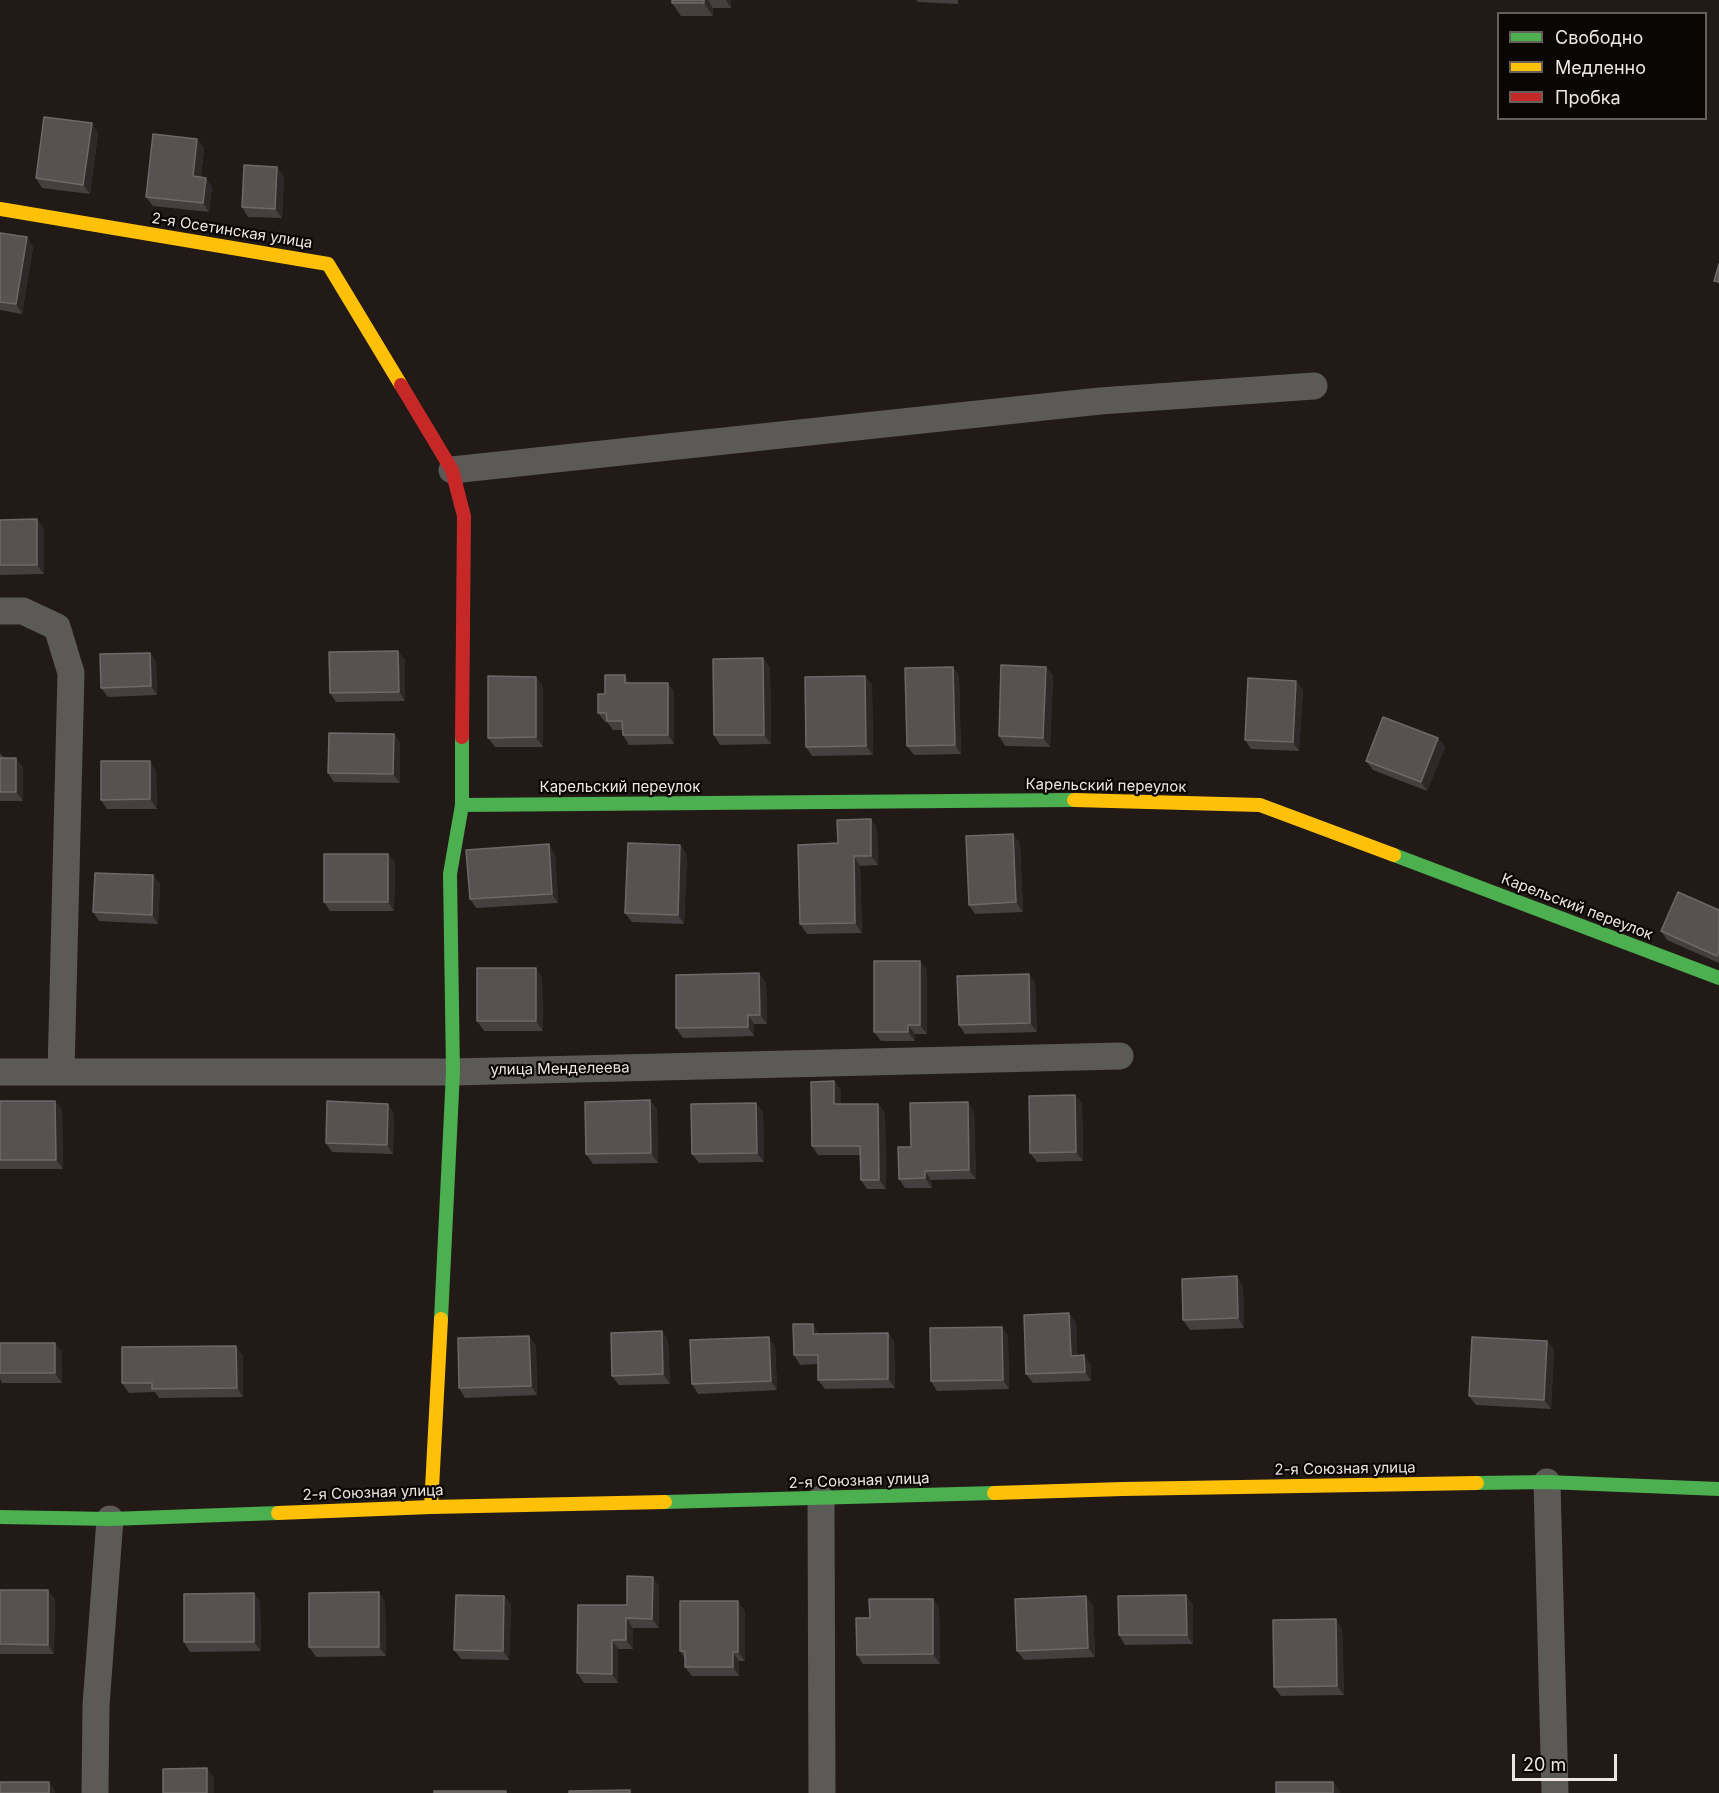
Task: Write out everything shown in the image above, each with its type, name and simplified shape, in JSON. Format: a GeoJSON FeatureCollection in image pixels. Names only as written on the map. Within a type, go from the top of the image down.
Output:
{"type":"FeatureCollection","features":[{"type":"Feature","properties":{"kind":"street","name":"2-я Осетинская улица"},"geometry":{"type":"LineString","coordinates":[[0,210],[328,264],[452,470],[464,516],[462,805],[450,874],[453,1072],[430,1507]]}},
{"type":"Feature","properties":{"kind":"street"},"geometry":{"type":"LineString","coordinates":[[452,470],[1100,401],[1314,386]]}},
{"type":"Feature","properties":{"kind":"street"},"geometry":{"type":"LineString","coordinates":[[11,611],[57,627],[71,673],[61,1072]]}},
{"type":"Feature","properties":{"kind":"street","name":"Карельский переулок"},"geometry":{"type":"LineString","coordinates":[[462,805],[1087,800],[1260,805],[1719,978]]}},
{"type":"Feature","properties":{"kind":"street","name":"улица Менделеева"},"geometry":{"type":"LineString","coordinates":[[0,1072],[453,1072],[1120,1056]]}},
{"type":"Feature","properties":{"kind":"street"},"geometry":{"type":"LineString","coordinates":[[1547,1482],[1555,1793]]}},
{"type":"Feature","properties":{"kind":"street","name":"2-я Союзная улица"},"geometry":{"type":"LineString","coordinates":[[0,1517],[110,1519],[430,1507],[821,1499],[1134,1489],[1547,1482],[1719,1489]]}},
{"type":"Feature","properties":{"kind":"street"},"geometry":{"type":"LineString","coordinates":[[821,1499],[822,1793]]}},
{"type":"Feature","properties":{"kind":"street"},"geometry":{"type":"LineString","coordinates":[[95,1793],[96,1705],[110,1519]]}},
{"type":"Feature","properties":{"kind":"building"},"geometry":{"type":"Polygon","coordinates":[[[672,0],[704,0],[704,3],[672,3],[672,0]]]}},
{"type":"Feature","properties":{"kind":"building"},"geometry":{"type":"Polygon","coordinates":[[[44,117],[92,123],[83,185],[36,178],[44,117]]]}},
{"type":"Feature","properties":{"kind":"building"},"geometry":{"type":"Polygon","coordinates":[[[153,134],[197,139],[193,176],[206,178],[203,203],[146,197],[153,134]]]}},
{"type":"Feature","properties":{"kind":"building"},"geometry":{"type":"Polygon","coordinates":[[[244,165],[277,167],[275,209],[242,207],[244,165]]]}},
{"type":"Feature","properties":{"kind":"building"},"geometry":{"type":"Polygon","coordinates":[[[0,233],[27,237],[16,304],[0,302],[0,233]]]}},
{"type":"Feature","properties":{"kind":"building"},"geometry":{"type":"Polygon","coordinates":[[[1719,264],[1719,282],[1714,281],[1719,264]]]}},
{"type":"Feature","properties":{"kind":"building"},"geometry":{"type":"Polygon","coordinates":[[[37,519],[37,565],[0,565],[0,520],[37,519]]]}},
{"type":"Feature","properties":{"kind":"building"},"geometry":{"type":"Polygon","coordinates":[[[398,651],[399,692],[330,693],[329,652],[398,651]]]}},
{"type":"Feature","properties":{"kind":"building"},"geometry":{"type":"Polygon","coordinates":[[[150,653],[151,686],[101,688],[100,654],[150,653]]]}},
{"type":"Feature","properties":{"kind":"building"},"geometry":{"type":"Polygon","coordinates":[[[763,658],[764,735],[714,735],[713,659],[763,658]]]}},
{"type":"Feature","properties":{"kind":"building"},"geometry":{"type":"Polygon","coordinates":[[[1001,665],[1046,667],[1043,738],[999,736],[1001,665]]]}},
{"type":"Feature","properties":{"kind":"building"},"geometry":{"type":"Polygon","coordinates":[[[953,667],[955,745],[907,746],[905,668],[953,667]]]}},
{"type":"Feature","properties":{"kind":"building"},"geometry":{"type":"Polygon","coordinates":[[[605,675],[625,675],[625,683],[668,683],[668,735],[623,735],[622,721],[607,721],[606,713],[598,713],[598,694],[605,694],[605,675]]]}},
{"type":"Feature","properties":{"kind":"building"},"geometry":{"type":"Polygon","coordinates":[[[488,676],[536,677],[536,737],[488,738],[488,676]]]}},
{"type":"Feature","properties":{"kind":"building"},"geometry":{"type":"Polygon","coordinates":[[[865,676],[866,746],[806,747],[805,677],[865,676]]]}},
{"type":"Feature","properties":{"kind":"building"},"geometry":{"type":"Polygon","coordinates":[[[1248,678],[1296,681],[1293,742],[1245,740],[1248,678]]]}},
{"type":"Feature","properties":{"kind":"building"},"geometry":{"type":"Polygon","coordinates":[[[1383,717],[1438,738],[1421,782],[1366,761],[1383,717]]]}},
{"type":"Feature","properties":{"kind":"building"},"geometry":{"type":"Polygon","coordinates":[[[329,733],[394,734],[393,774],[328,773],[329,733]]]}},
{"type":"Feature","properties":{"kind":"building"},"geometry":{"type":"Polygon","coordinates":[[[0,758],[16,758],[16,792],[0,792],[0,758]]]}},
{"type":"Feature","properties":{"kind":"building"},"geometry":{"type":"Polygon","coordinates":[[[101,761],[150,761],[150,799],[101,800],[101,761]]]}},
{"type":"Feature","properties":{"kind":"building"},"geometry":{"type":"Polygon","coordinates":[[[871,819],[871,856],[854,856],[855,923],[800,924],[798,845],[838,843],[837,820],[871,819]]]}},
{"type":"Feature","properties":{"kind":"building"},"geometry":{"type":"Polygon","coordinates":[[[1013,834],[1016,902],[969,905],[966,836],[1013,834]]]}},
{"type":"Feature","properties":{"kind":"building"},"geometry":{"type":"Polygon","coordinates":[[[628,843],[680,845],[678,915],[625,913],[628,843]]]}},
{"type":"Feature","properties":{"kind":"building"},"geometry":{"type":"Polygon","coordinates":[[[549,844],[552,894],[470,899],[466,850],[549,844]]]}},
{"type":"Feature","properties":{"kind":"building"},"geometry":{"type":"Polygon","coordinates":[[[324,854],[388,854],[388,902],[324,902],[324,854]]]}},
{"type":"Feature","properties":{"kind":"building"},"geometry":{"type":"Polygon","coordinates":[[[95,873],[153,875],[152,915],[93,912],[95,873]]]}},
{"type":"Feature","properties":{"kind":"building"},"geometry":{"type":"Polygon","coordinates":[[[1678,892],[1719,910],[1717,956],[1661,931],[1678,892]]]}},
{"type":"Feature","properties":{"kind":"building"},"geometry":{"type":"Polygon","coordinates":[[[874,961],[920,961],[920,1025],[908,1025],[908,1032],[874,1032],[874,961]]]}},
{"type":"Feature","properties":{"kind":"building"},"geometry":{"type":"Polygon","coordinates":[[[477,968],[536,968],[536,1021],[477,1021],[477,968]]]}},
{"type":"Feature","properties":{"kind":"building"},"geometry":{"type":"Polygon","coordinates":[[[759,973],[760,1015],[748,1015],[748,1027],[676,1028],[676,975],[759,973]]]}},
{"type":"Feature","properties":{"kind":"building"},"geometry":{"type":"Polygon","coordinates":[[[1029,974],[1030,1023],[959,1025],[957,976],[1029,974]]]}},
{"type":"Feature","properties":{"kind":"building"},"geometry":{"type":"Polygon","coordinates":[[[834,1081],[834,1104],[878,1104],[879,1180],[861,1180],[860,1146],[812,1146],[811,1082],[834,1081]]]}},
{"type":"Feature","properties":{"kind":"building"},"geometry":{"type":"Polygon","coordinates":[[[1075,1095],[1076,1152],[1030,1153],[1029,1096],[1075,1095]]]}},
{"type":"Feature","properties":{"kind":"building"},"geometry":{"type":"Polygon","coordinates":[[[650,1100],[651,1153],[586,1154],[585,1102],[650,1100]]]}},
{"type":"Feature","properties":{"kind":"building"},"geometry":{"type":"Polygon","coordinates":[[[0,1101],[55,1101],[56,1160],[0,1160],[0,1101]]]}},
{"type":"Feature","properties":{"kind":"building"},"geometry":{"type":"Polygon","coordinates":[[[327,1101],[388,1104],[387,1145],[326,1143],[327,1101]]]}},
{"type":"Feature","properties":{"kind":"building"},"geometry":{"type":"Polygon","coordinates":[[[968,1102],[969,1170],[925,1171],[925,1178],[899,1179],[898,1147],[911,1147],[910,1103],[968,1102]]]}},
{"type":"Feature","properties":{"kind":"building"},"geometry":{"type":"Polygon","coordinates":[[[756,1103],[757,1153],[692,1154],[691,1104],[756,1103]]]}},
{"type":"Feature","properties":{"kind":"building"},"geometry":{"type":"Polygon","coordinates":[[[1237,1276],[1238,1318],[1183,1320],[1182,1279],[1237,1276]]]}},
{"type":"Feature","properties":{"kind":"building"},"geometry":{"type":"Polygon","coordinates":[[[1069,1313],[1071,1356],[1084,1355],[1085,1372],[1026,1374],[1024,1315],[1069,1313]]]}},
{"type":"Feature","properties":{"kind":"building"},"geometry":{"type":"Polygon","coordinates":[[[793,1324],[813,1324],[813,1334],[888,1333],[888,1379],[818,1380],[818,1355],[794,1355],[793,1324]]]}},
{"type":"Feature","properties":{"kind":"building"},"geometry":{"type":"Polygon","coordinates":[[[1002,1327],[1003,1380],[931,1381],[930,1328],[1002,1327]]]}},
{"type":"Feature","properties":{"kind":"building"},"geometry":{"type":"Polygon","coordinates":[[[662,1331],[663,1374],[612,1376],[611,1333],[662,1331]]]}},
{"type":"Feature","properties":{"kind":"building"},"geometry":{"type":"Polygon","coordinates":[[[529,1336],[531,1386],[459,1388],[458,1338],[529,1336]]]}},
{"type":"Feature","properties":{"kind":"building"},"geometry":{"type":"Polygon","coordinates":[[[769,1337],[771,1381],[692,1384],[690,1340],[769,1337]]]}},
{"type":"Feature","properties":{"kind":"building"},"geometry":{"type":"Polygon","coordinates":[[[1472,1337],[1547,1341],[1544,1400],[1469,1396],[1472,1337]]]}},
{"type":"Feature","properties":{"kind":"building"},"geometry":{"type":"Polygon","coordinates":[[[0,1343],[55,1343],[55,1373],[0,1373],[0,1343]]]}},
{"type":"Feature","properties":{"kind":"building"},"geometry":{"type":"Polygon","coordinates":[[[236,1346],[237,1388],[152,1389],[152,1383],[122,1383],[122,1347],[236,1346]]]}},
{"type":"Feature","properties":{"kind":"building"},"geometry":{"type":"Polygon","coordinates":[[[627,1576],[653,1577],[652,1619],[626,1618],[626,1640],[612,1640],[612,1674],[577,1673],[578,1605],[627,1605],[627,1576]]]}},
{"type":"Feature","properties":{"kind":"building"},"geometry":{"type":"Polygon","coordinates":[[[0,1590],[48,1590],[48,1645],[0,1644],[0,1590]]]}},
{"type":"Feature","properties":{"kind":"building"},"geometry":{"type":"Polygon","coordinates":[[[379,1592],[379,1647],[309,1647],[309,1593],[379,1592]]]}},
{"type":"Feature","properties":{"kind":"building"},"geometry":{"type":"Polygon","coordinates":[[[254,1593],[254,1642],[184,1642],[184,1594],[254,1593]]]}},
{"type":"Feature","properties":{"kind":"building"},"geometry":{"type":"Polygon","coordinates":[[[456,1595],[504,1596],[503,1651],[454,1650],[456,1595]]]}},
{"type":"Feature","properties":{"kind":"building"},"geometry":{"type":"Polygon","coordinates":[[[1186,1595],[1187,1635],[1119,1635],[1118,1596],[1186,1595]]]}},
{"type":"Feature","properties":{"kind":"building"},"geometry":{"type":"Polygon","coordinates":[[[1086,1596],[1088,1648],[1017,1651],[1015,1599],[1086,1596]]]}},
{"type":"Feature","properties":{"kind":"building"},"geometry":{"type":"Polygon","coordinates":[[[869,1599],[933,1599],[933,1654],[857,1655],[856,1618],[870,1618],[869,1599]]]}},
{"type":"Feature","properties":{"kind":"building"},"geometry":{"type":"Polygon","coordinates":[[[680,1601],[738,1601],[738,1652],[733,1652],[733,1667],[685,1667],[685,1651],[680,1651],[680,1601]]]}},
{"type":"Feature","properties":{"kind":"building"},"geometry":{"type":"Polygon","coordinates":[[[1336,1619],[1337,1686],[1274,1687],[1273,1620],[1336,1619]]]}},
{"type":"Feature","properties":{"kind":"building"},"geometry":{"type":"Polygon","coordinates":[[[207,1768],[207,1793],[163,1793],[163,1769],[207,1768]]]}},
{"type":"Feature","properties":{"kind":"building"},"geometry":{"type":"Polygon","coordinates":[[[0,1782],[49,1782],[49,1793],[0,1793],[0,1782]]]}},
{"type":"Feature","properties":{"kind":"building"},"geometry":{"type":"Polygon","coordinates":[[[1276,1782],[1333,1782],[1333,1793],[1276,1793],[1276,1782]]]}},
{"type":"Feature","properties":{"kind":"building"},"geometry":{"type":"Polygon","coordinates":[[[630,1790],[630,1793],[569,1793],[569,1791],[630,1790]]]}},
{"type":"Feature","properties":{"kind":"building"},"geometry":{"type":"Polygon","coordinates":[[[434,1791],[506,1791],[506,1793],[434,1793],[434,1791]]]}},
{"type":"Feature","properties":{"kind":"traffic: fast"},"geometry":{"type":"LineString","coordinates":[[441,1319],[453,1072],[450,874],[462,805],[462,737]]}},
{"type":"Feature","properties":{"kind":"traffic: fast"},"geometry":{"type":"LineString","coordinates":[[462,805],[1074,800]]}},
{"type":"Feature","properties":{"kind":"traffic: fast"},"geometry":{"type":"LineString","coordinates":[[1394,855],[1719,978]]}},
{"type":"Feature","properties":{"kind":"traffic: fast"},"geometry":{"type":"LineString","coordinates":[[1477,1483],[1547,1482],[1719,1489]]}},
{"type":"Feature","properties":{"kind":"traffic: fast"},"geometry":{"type":"LineString","coordinates":[[665,1502],[994,1493]]}},
{"type":"Feature","properties":{"kind":"traffic: fast"},"geometry":{"type":"LineString","coordinates":[[0,1517],[110,1519],[278,1513]]}},
{"type":"Feature","properties":{"kind":"traffic: slow"},"geometry":{"type":"LineString","coordinates":[[0,209],[328,264],[401,385]]}},
{"type":"Feature","properties":{"kind":"traffic: slow"},"geometry":{"type":"LineString","coordinates":[[1074,800],[1260,805],[1394,855]]}},
{"type":"Feature","properties":{"kind":"traffic: slow"},"geometry":{"type":"LineString","coordinates":[[431,1507],[441,1319]]}},
{"type":"Feature","properties":{"kind":"traffic: slow"},"geometry":{"type":"LineString","coordinates":[[994,1493],[1477,1483]]}},
{"type":"Feature","properties":{"kind":"traffic: slow"},"geometry":{"type":"LineString","coordinates":[[278,1513],[665,1502]]}},
{"type":"Feature","properties":{"kind":"traffic: jam"},"geometry":{"type":"LineString","coordinates":[[401,385],[452,470],[464,516],[462,737]]}}]}
